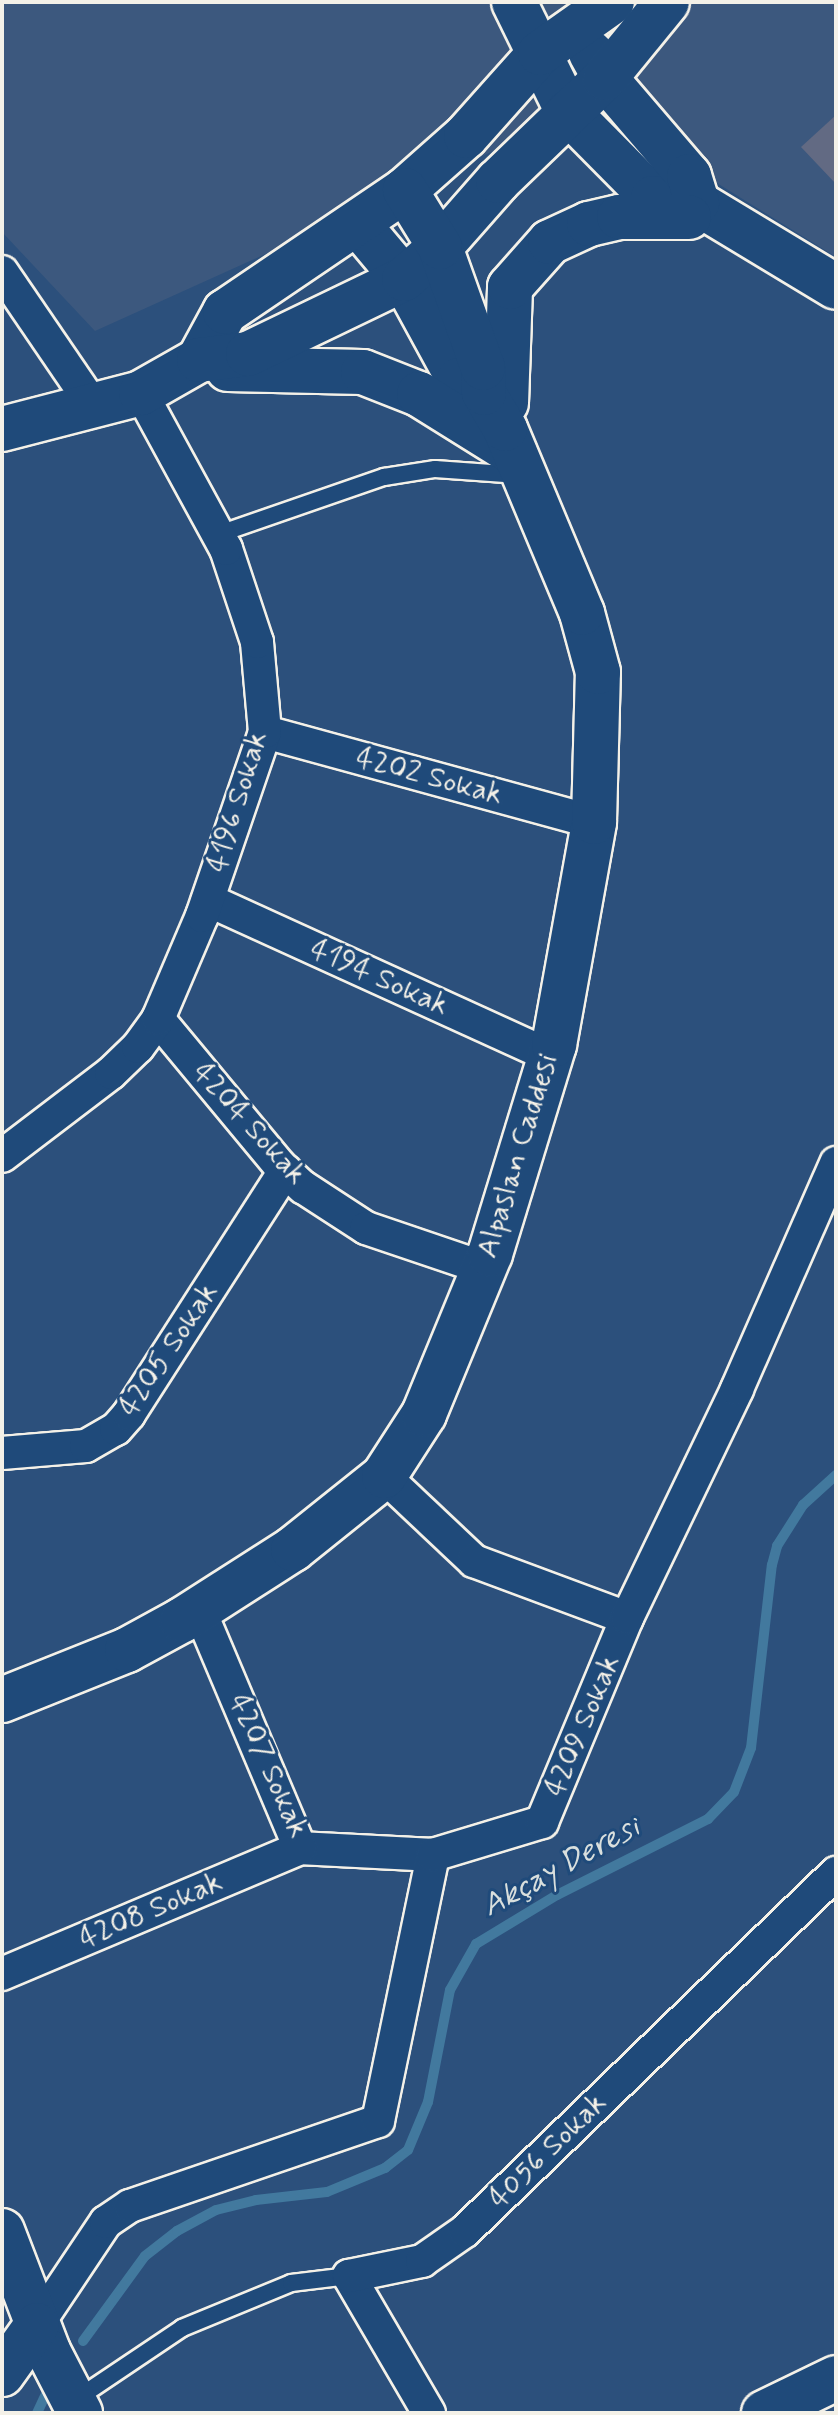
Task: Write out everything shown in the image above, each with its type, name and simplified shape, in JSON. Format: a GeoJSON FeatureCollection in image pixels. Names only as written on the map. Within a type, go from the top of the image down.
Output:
{"type":"FeatureCollection","features":[{"type":"Feature","properties":{"kind":"street"},"geometry":{"type":"LineString","coordinates":[[514,2],[568,112],[653,198],[709,210],[836,287]]}},
{"type":"Feature","properties":{"kind":"street"},"geometry":{"type":"LineString","coordinates":[[192,364],[225,312],[405,190],[466,136],[540,53],[570,13],[612,2]]}},
{"type":"Feature","properties":{"kind":"street"},"geometry":{"type":"LineString","coordinates":[[7,420],[94,407],[141,393],[192,364],[248,354],[404,279],[440,247],[498,181],[605,78],[667,2]]}},
{"type":"Feature","properties":{"kind":"street"},"geometry":{"type":"LineString","coordinates":[[570,13],[605,78],[689,176],[709,210]]}},
{"type":"Feature","properties":{"kind":"street"},"geometry":{"type":"LineString","coordinates":[[405,190],[440,247],[507,438]]}},
{"type":"Feature","properties":{"kind":"street"},"geometry":{"type":"LineString","coordinates":[[507,438],[510,287],[550,242],[589,224],[619,217],[709,210]]}},
{"type":"Feature","properties":{"kind":"street"},"geometry":{"type":"LineString","coordinates":[[358,224],[404,279],[459,380],[507,438]]}},
{"type":"Feature","properties":{"kind":"street"},"geometry":{"type":"LineString","coordinates":[[2,272],[94,407]]}},
{"type":"Feature","properties":{"kind":"street"},"geometry":{"type":"LineString","coordinates":[[192,364],[363,372],[419,394],[507,438]]}},
{"type":"Feature","properties":{"kind":"street","name":"4196 Sokak"},"geometry":{"type":"LineString","coordinates":[[2,1156],[111,1073],[138,1047],[158,1019],[208,900],[265,732],[257,642],[219,534],[141,393]]}},
{"type":"Feature","properties":{"kind":"street","name":"Alpaslan Caddesi"},"geometry":{"type":"LineString","coordinates":[[2,1700],[127,1650],[199,1609],[293,1549],[384,1476],[424,1414],[484,1268],[550,1056],[594,822],[598,672],[582,613],[507,438]]}},
{"type":"Feature","properties":{"kind":"street","name":"4202 Sokak"},"geometry":{"type":"LineString","coordinates":[[265,732],[594,822]]}},
{"type":"Feature","properties":{"kind":"street","name":"4194 Sokak"},"geometry":{"type":"LineString","coordinates":[[208,900],[550,1056]]}},
{"type":"Feature","properties":{"kind":"street","name":"4204 Sokak"},"geometry":{"type":"LineString","coordinates":[[158,1019],[285,1171],[315,1195],[366,1228],[484,1268]]}},
{"type":"Feature","properties":{"kind":"street","name":"4209 Sokak"},"geometry":{"type":"LineString","coordinates":[[433,1855],[542,1822],[627,1618],[737,1389],[836,1163]]}},
{"type":"Feature","properties":{"kind":"street","name":"4205 Sokak"},"geometry":{"type":"LineString","coordinates":[[2,1453],[86,1446],[116,1429],[129,1414],[285,1171]]}},
{"type":"Feature","properties":{"kind":"street"},"geometry":{"type":"LineString","coordinates":[[384,1476],[474,1561],[526,1583],[627,1618]]}},
{"type":"Feature","properties":{"kind":"street","name":"4207 Sokak"},"geometry":{"type":"LineString","coordinates":[[199,1609],[300,1848],[433,1855]]}},
{"type":"Feature","properties":{"kind":"street","name":"4208 Sokak"},"geometry":{"type":"LineString","coordinates":[[2,1974],[300,1848]]}},
{"type":"Feature","properties":{"kind":"street"},"geometry":{"type":"LineString","coordinates":[[2,2374],[106,2222],[130,2206],[378,2121],[433,1855]]}},
{"type":"Feature","properties":{"kind":"street","name":"4056 Sokak"},"geometry":{"type":"LineString","coordinates":[[349,2276],[422,2261],[465,2231],[836,1873]]}},
{"type":"Feature","properties":{"kind":"street"},"geometry":{"type":"LineString","coordinates":[[2,2231],[37,2325],[77,2407]]}},
{"type":"Feature","properties":{"kind":"street"},"geometry":{"type":"LineString","coordinates":[[349,2276],[429,2413]]}},
{"type":"Feature","properties":{"kind":"street"},"geometry":{"type":"LineString","coordinates":[[764,2413],[836,2378]]}},
{"type":"Feature","properties":{"kind":"lane"},"geometry":{"type":"LineString","coordinates":[[219,534],[384,477],[435,469],[507,438]]}},
{"type":"Feature","properties":{"kind":"lane"},"geometry":{"type":"LineString","coordinates":[[77,2407],[182,2328],[291,2283],[349,2276]]}},
{"type":"Feature","properties":{"kind":"shaded area"},"geometry":{"type":"Polygon","coordinates":[[[2,2],[836,2],[836,257],[593,106],[95,331],[2,232],[2,2]]]}},
{"type":"Feature","properties":{"kind":"building"},"geometry":{"type":"Polygon","coordinates":[[[836,115],[836,184],[801,147],[836,115]]]}},
{"type":"Feature","properties":{"kind":"waterway","name":"Akçay Deresi"},"geometry":{"type":"LineString","coordinates":[[83,2341],[145,2256],[177,2231],[216,2210],[256,2200],[327,2192],[385,2168],[408,2150],[428,2102],[450,1990],[476,1944],[557,1895],[708,1819],[734,1792],[751,1748],[772,1565],[777,1546],[803,1505],[836,1475]]}},
{"type":"Feature","properties":{"kind":"waterway","name":"Akçay Deresi"},"geometry":{"type":"LineString","coordinates":[[37,2413],[45,2396]]}}]}
